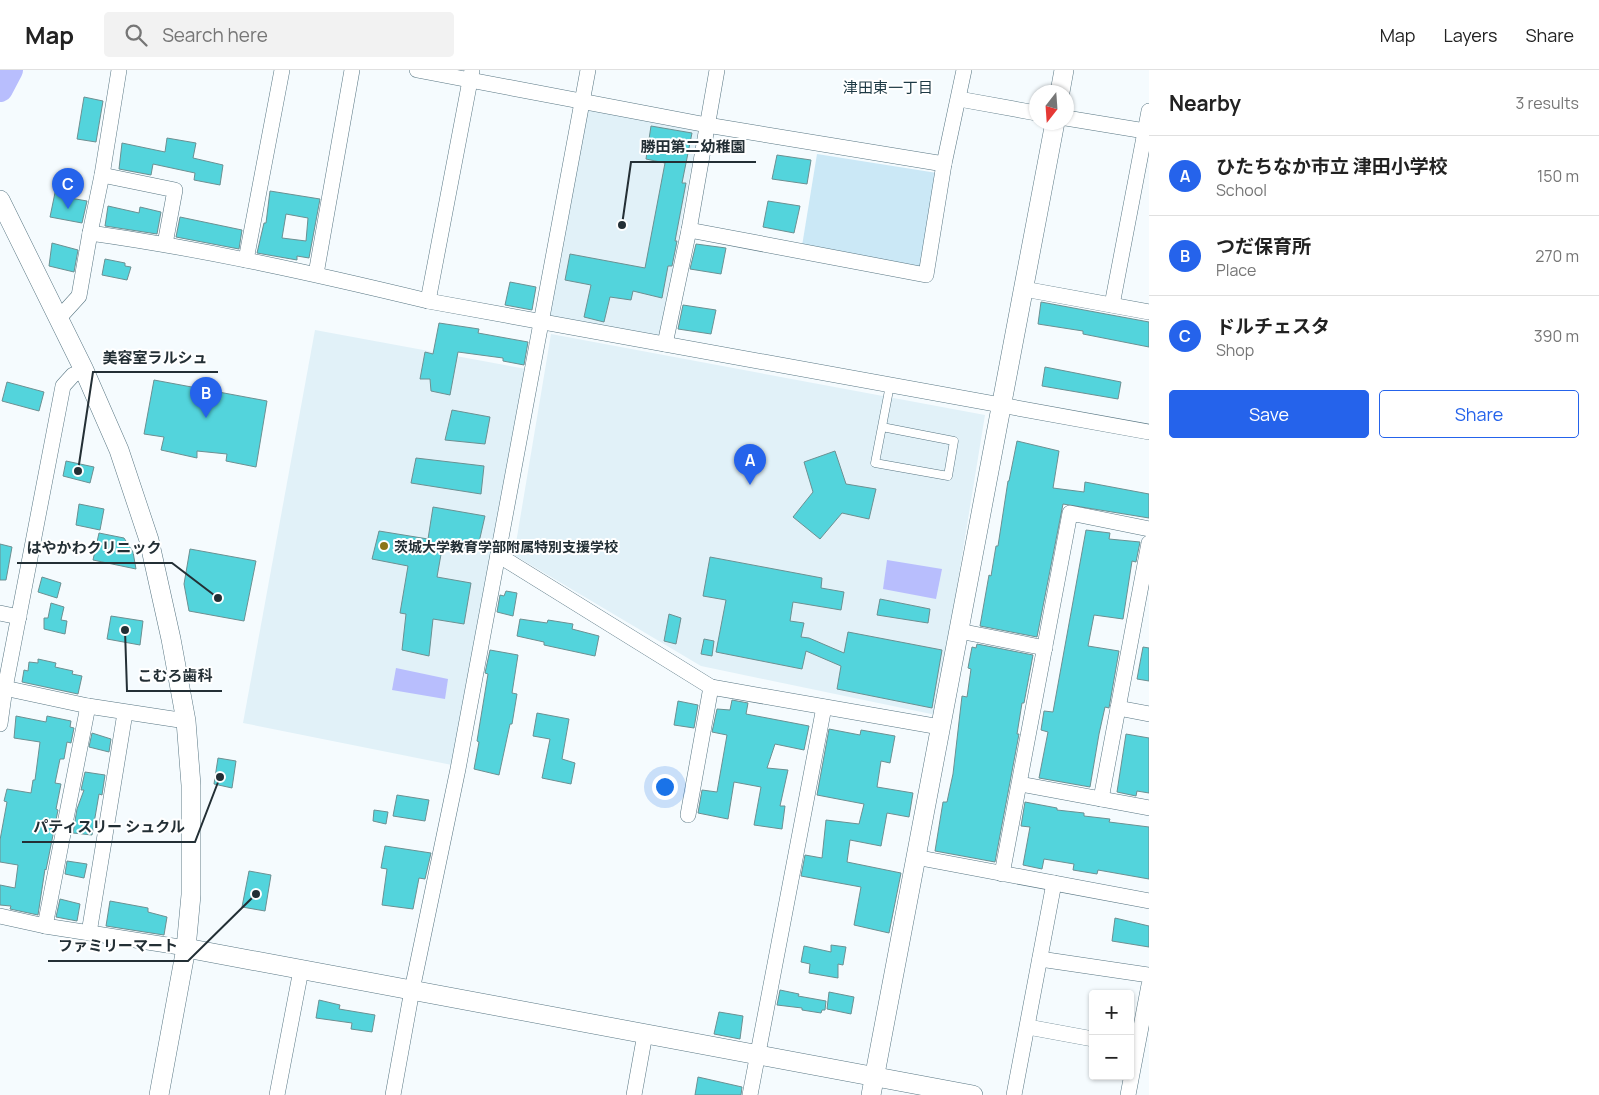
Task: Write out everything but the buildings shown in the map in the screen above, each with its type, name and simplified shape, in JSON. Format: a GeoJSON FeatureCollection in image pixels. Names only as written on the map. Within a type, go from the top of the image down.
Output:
{"type":"FeatureCollection","features":[{"type":"Feature","properties":{"kind":"street"},"geometry":{"type":"LineString","coordinates":[[59,318],[79,296],[102,175],[119,70]]}},
{"type":"Feature","properties":{"kind":"street"},"geometry":{"type":"LineString","coordinates":[[246,260],[282,70]]}},
{"type":"Feature","properties":{"kind":"street"},"geometry":{"type":"LineString","coordinates":[[316,274],[352,70]]}},
{"type":"Feature","properties":{"kind":"street"},"geometry":{"type":"LineString","coordinates":[[417,70],[471,75],[582,102],[944,164]]}},
{"type":"Feature","properties":{"kind":"street"},"geometry":{"type":"LineString","coordinates":[[393,1095],[412,990],[458,770],[588,70]]}},
{"type":"Feature","properties":{"kind":"street"},"geometry":{"type":"LineString","coordinates":[[665,344],[689,230],[717,70]]}},
{"type":"Feature","properties":{"kind":"street"},"geometry":{"type":"LineString","coordinates":[[689,230],[926,275],[944,164],[964,70]]}},
{"type":"Feature","properties":{"kind":"street"},"geometry":{"type":"LineString","coordinates":[[1061,85],[1064,70]]}},
{"type":"Feature","properties":{"kind":"street"},"geometry":{"type":"LineString","coordinates":[[428,301],[471,75]]}},
{"type":"Feature","properties":{"kind":"street"},"geometry":{"type":"LineString","coordinates":[[959,99],[1029,112]]}},
{"type":"Feature","properties":{"kind":"street"},"geometry":{"type":"LineString","coordinates":[[1112,305],[1149,111]]}},
{"type":"Feature","properties":{"kind":"street"},"geometry":{"type":"LineString","coordinates":[[1074,119],[1145,131]]}},
{"type":"Feature","properties":{"kind":"street"},"geometry":{"type":"LineString","coordinates":[[873,1086],[1054,130]]}},
{"type":"Feature","properties":{"kind":"street"},"geometry":{"type":"LineString","coordinates":[[102,175],[175,190],[165,244]]}},
{"type":"Feature","properties":{"kind":"street"},"geometry":{"type":"LineString","coordinates":[[2,211],[59,318],[119,450],[149,540],[165,607],[186,721],[191,785],[191,895],[186,948],[159,1095]]}},
{"type":"Feature","properties":{"kind":"street"},"geometry":{"type":"LineString","coordinates":[[90,233],[165,244],[316,274],[428,301],[1149,432]]}},
{"type":"Feature","properties":{"kind":"street"},"geometry":{"type":"LineString","coordinates":[[1024,289],[1149,312]]}},
{"type":"Feature","properties":{"kind":"street"},"geometry":{"type":"LineString","coordinates":[[0,724],[3,688],[19,617],[63,386],[73,375],[84,370]]}},
{"type":"Feature","properties":{"kind":"street"},"geometry":{"type":"LineString","coordinates":[[1002,874],[1070,513],[1149,528]]}},
{"type":"Feature","properties":{"kind":"street"},"geometry":{"type":"LineString","coordinates":[[1101,799],[1118,708],[1142,617],[1149,544]]}},
{"type":"Feature","properties":{"kind":"street"},"geometry":{"type":"LineString","coordinates":[[498,555],[711,687],[940,727]]}},
{"type":"Feature","properties":{"kind":"street"},"geometry":{"type":"LineString","coordinates":[[0,613],[19,617]]}},
{"type":"Feature","properties":{"kind":"street"},"geometry":{"type":"LineString","coordinates":[[959,631],[1045,648]]}},
{"type":"Feature","properties":{"kind":"street"},"geometry":{"type":"LineString","coordinates":[[688,815],[711,687]]}},
{"type":"Feature","properties":{"kind":"street"},"geometry":{"type":"LineString","coordinates":[[3,688],[125,713],[186,721]]}},
{"type":"Feature","properties":{"kind":"street"},"geometry":{"type":"LineString","coordinates":[[44,926],[88,706]]}},
{"type":"Feature","properties":{"kind":"street"},"geometry":{"type":"LineString","coordinates":[[750,1095],[824,707]]}},
{"type":"Feature","properties":{"kind":"street"},"geometry":{"type":"LineString","coordinates":[[1118,708],[1149,714]]}},
{"type":"Feature","properties":{"kind":"street"},"geometry":{"type":"LineString","coordinates":[[89,933],[125,713]]}},
{"type":"Feature","properties":{"kind":"street"},"geometry":{"type":"LineString","coordinates":[[1020,784],[1149,808]]}},
{"type":"Feature","properties":{"kind":"street"},"geometry":{"type":"LineString","coordinates":[[915,857],[1149,901]]}},
{"type":"Feature","properties":{"kind":"street"},"geometry":{"type":"LineString","coordinates":[[1014,1095],[1054,883]]}},
{"type":"Feature","properties":{"kind":"street"},"geometry":{"type":"LineString","coordinates":[[0,916],[44,926],[186,948],[757,1055],[873,1086],[973,1095]]}},
{"type":"Feature","properties":{"kind":"street"},"geometry":{"type":"LineString","coordinates":[[1040,959],[1149,975]]}},
{"type":"Feature","properties":{"kind":"street"},"geometry":{"type":"LineString","coordinates":[[277,1095],[301,970]]}},
{"type":"Feature","properties":{"kind":"street"},"geometry":{"type":"LineString","coordinates":[[1134,1048],[1149,985]]}},
{"type":"Feature","properties":{"kind":"street"},"geometry":{"type":"LineString","coordinates":[[1028,1027],[1089,1039]]}},
{"type":"Feature","properties":{"kind":"street"},"geometry":{"type":"LineString","coordinates":[[634,1095],[645,1034]]}},
{"type":"Feature","properties":{"kind":"street"},"geometry":{"type":"LineString","coordinates":[[1128,1095],[1130,1080]]}},
{"type":"Feature","properties":{"kind":"lane"},"geometry":{"type":"LineString","coordinates":[[882,427],[954,441],[948,476],[875,463],[890,385]]}},
{"type":"Feature","properties":{"kind":"shaded area"},"geometry":{"type":"Polygon","coordinates":[[[585,108],[698,131],[660,339],[546,318],[585,108]]]}},
{"type":"Feature","properties":{"kind":"shaded area"},"geometry":{"type":"Polygon","coordinates":[[[817,154],[937,173],[922,268],[802,246],[817,154]]]}},
{"type":"Feature","properties":{"kind":"shaded area","name":"茨城大学教育学部附属特別支援学校"},"geometry":{"type":"Polygon","coordinates":[[[315,330],[526,369],[452,765],[243,723],[315,330]]]}},
{"type":"Feature","properties":{"kind":"shaded area"},"geometry":{"type":"Polygon","coordinates":[[[551,334],[985,415],[936,715],[701,666],[514,555],[551,334]]]}},
{"type":"Feature","properties":{"kind":"water"},"geometry":{"type":"Polygon","coordinates":[[[887,560],[942,569],[936,599],[883,589],[887,560]]]}},
{"type":"Feature","properties":{"kind":"water"},"geometry":{"type":"Polygon","coordinates":[[[396,668],[448,679],[445,699],[392,690],[396,668]]]}},
{"type":"Feature","properties":{"kind":"waterway"},"geometry":{"type":"LineString","coordinates":[[0,89],[10,70]]}},
{"type":"Feature","properties":{"kind":"place","name":"ドルチェスタ"},"geometry":{"type":"Point","coordinates":[68,209]}},
{"type":"Feature","properties":{"kind":"place","name":"勝田第二幼稚園"},"geometry":{"type":"Point","coordinates":[622,225]}},
{"type":"Feature","properties":{"kind":"place","name":"つだ保育所"},"geometry":{"type":"Point","coordinates":[206,418]}},
{"type":"Feature","properties":{"kind":"place","name":"美容室ラルシュ"},"geometry":{"type":"Point","coordinates":[78,471]}},
{"type":"Feature","properties":{"kind":"place","name":"ひたちなか市立 津田小学校"},"geometry":{"type":"Point","coordinates":[750,485]}},
{"type":"Feature","properties":{"kind":"place","name":"茨城大学教育学部附属特別支援学校"},"geometry":{"type":"Point","coordinates":[384,546]}},
{"type":"Feature","properties":{"kind":"place","name":"はやかわクリニック"},"geometry":{"type":"Point","coordinates":[218,598]}},
{"type":"Feature","properties":{"kind":"place","name":"こむろ歯科"},"geometry":{"type":"Point","coordinates":[125,630]}},
{"type":"Feature","properties":{"kind":"place","name":"パティスリー シュクル"},"geometry":{"type":"Point","coordinates":[220,777]}},
{"type":"Feature","properties":{"kind":"place","name":"ファミリーマート"},"geometry":{"type":"Point","coordinates":[256,894]}},
{"type":"Feature","properties":{"kind":"district","name":"津田東一丁目"},"geometry":{"type":"Point","coordinates":[888,87]}}]}
